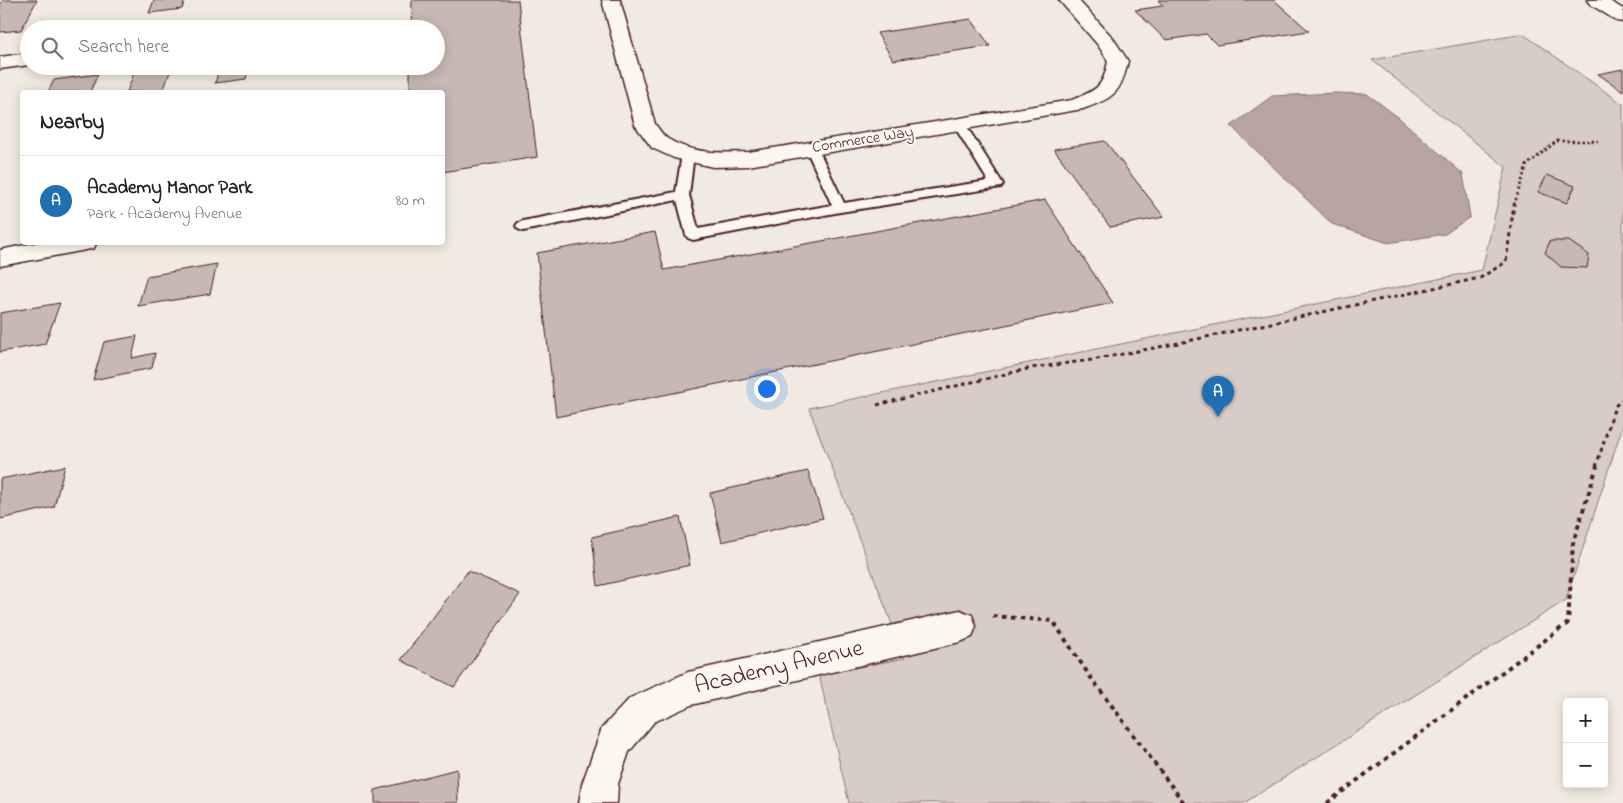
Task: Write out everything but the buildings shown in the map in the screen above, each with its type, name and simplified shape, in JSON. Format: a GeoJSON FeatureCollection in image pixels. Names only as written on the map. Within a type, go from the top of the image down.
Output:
{"type":"FeatureCollection","features":[{"type":"Feature","properties":{"kind":"street","name":"Commerce Way"},"geometry":{"type":"LineString","coordinates":[[611,0],[645,125],[659,143],[688,154],[713,160],[748,159],[812,149],[1076,105],[1099,96],[1114,81],[1118,61],[1106,42],[1068,0]]}},
{"type":"Feature","properties":{"kind":"street"},"geometry":{"type":"LineString","coordinates":[[1596,0],[1623,17]]}},
{"type":"Feature","properties":{"kind":"street"},"geometry":{"type":"LineString","coordinates":[[0,62],[20,60]]}},
{"type":"Feature","properties":{"kind":"street"},"geometry":{"type":"LineString","coordinates":[[0,258],[70,245]]}},
{"type":"Feature","properties":{"kind":"street","name":"Academy Avenue"},"geometry":{"type":"LineString","coordinates":[[598,803],[600,784],[615,741],[642,710],[688,688],[960,626]]}},
{"type":"Feature","properties":{"kind":"lane"},"geometry":{"type":"LineString","coordinates":[[688,154],[682,195],[693,235],[840,208],[996,184],[959,124]]}},
{"type":"Feature","properties":{"kind":"lane"},"geometry":{"type":"LineString","coordinates":[[812,149],[840,208]]}},
{"type":"Feature","properties":{"kind":"lane"},"geometry":{"type":"LineString","coordinates":[[523,226],[682,195]]}},
{"type":"Feature","properties":{"kind":"path"},"geometry":{"type":"LineString","coordinates":[[877,405],[1031,368],[1092,360],[1174,344],[1480,278],[1506,262],[1516,200],[1527,165],[1557,141],[1598,141]]}},
{"type":"Feature","properties":{"kind":"path"},"geometry":{"type":"LineString","coordinates":[[1327,803],[1568,623],[1572,543],[1615,406],[1623,399]]}},
{"type":"Feature","properties":{"kind":"path"},"geometry":{"type":"LineString","coordinates":[[960,626],[992,616],[1053,621],[1089,675],[1184,803]]}},
{"type":"Feature","properties":{"kind":"shaded area"},"geometry":{"type":"Polygon","coordinates":[[[1523,34],[1623,104],[1623,425],[1566,600],[1244,803],[849,803],[819,675],[905,658],[809,408],[1482,270],[1506,167],[1372,60],[1523,34]]]}},
{"type":"Feature","properties":{"kind":"shaded area"},"geometry":{"type":"Polygon","coordinates":[[[1335,93],[1367,94],[1398,117],[1463,174],[1470,217],[1445,234],[1388,243],[1332,224],[1231,126],[1272,96],[1335,93]]]}},
{"type":"Feature","properties":{"kind":"place","name":"Academy Manor Park"},"geometry":{"type":"Point","coordinates":[1218,417]}}]}
